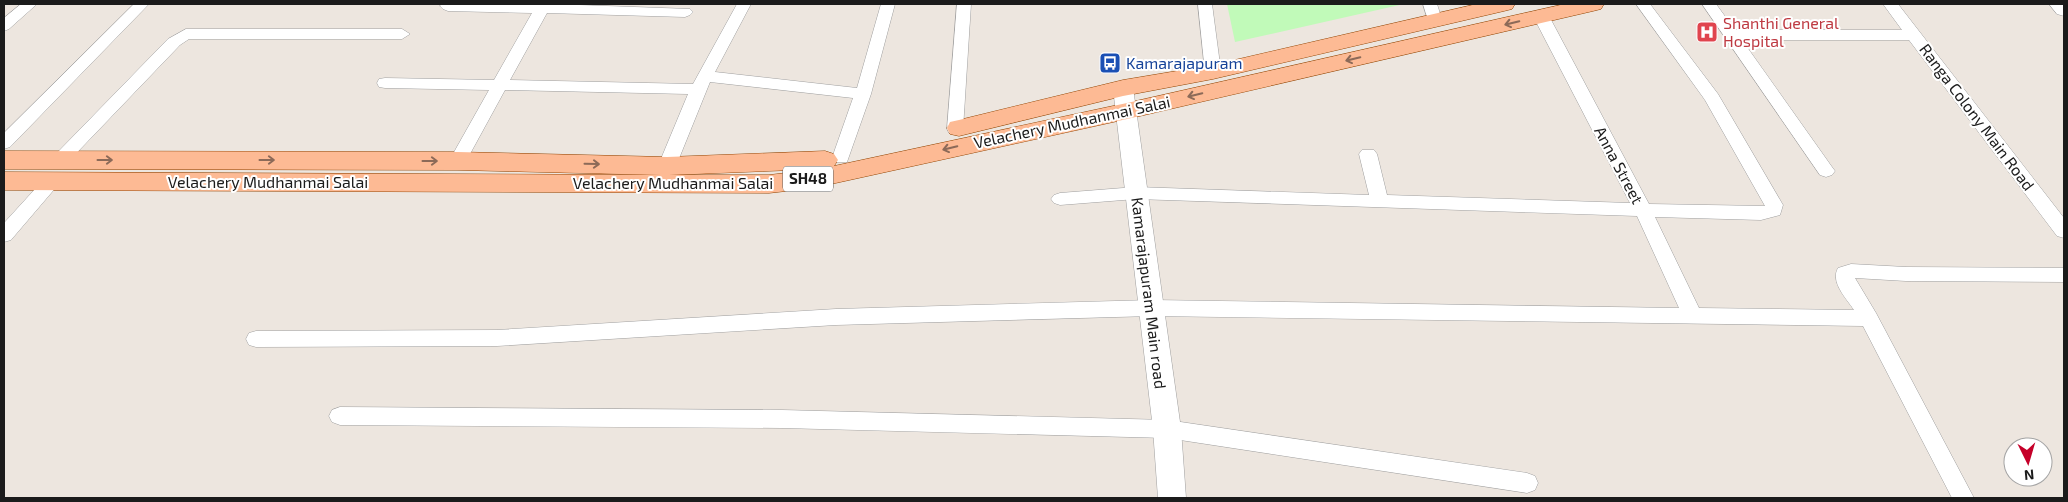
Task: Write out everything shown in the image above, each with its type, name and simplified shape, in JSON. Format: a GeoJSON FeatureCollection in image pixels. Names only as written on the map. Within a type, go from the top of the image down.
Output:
{"type":"FeatureCollection","features":[{"type":"Feature","properties":{"kind":"main road","name":"Velachery Mudhanmai Salai"},"geometry":{"type":"LineString","coordinates":[[4,160],[56,170],[769,184],[812,179],[1125,100],[1213,72],[1432,12],[1504,4]]}},
{"type":"Feature","properties":{"kind":"main road","name":"Velachery Mudhanmai Salai"},"geometry":{"type":"LineString","coordinates":[[4,181],[56,170],[458,161],[666,166],[792,162],[841,158],[956,129],[1125,100],[1593,4]]}},
{"type":"Feature","properties":{"kind":"street"},"geometry":{"type":"LineString","coordinates":[[4,26],[30,4]]}},
{"type":"Feature","properties":{"kind":"street"},"geometry":{"type":"LineString","coordinates":[[4,144],[142,4]]}},
{"type":"Feature","properties":{"kind":"street"},"geometry":{"type":"LineString","coordinates":[[666,166],[682,124],[744,4]]}},
{"type":"Feature","properties":{"kind":"street"},"geometry":{"type":"LineString","coordinates":[[841,158],[863,94],[888,4]]}},
{"type":"Feature","properties":{"kind":"street"},"geometry":{"type":"LineString","coordinates":[[956,129],[964,4]]}},
{"type":"Feature","properties":{"kind":"street"},"geometry":{"type":"LineString","coordinates":[[1205,4],[1213,72]]}},
{"type":"Feature","properties":{"kind":"street"},"geometry":{"type":"LineString","coordinates":[[1060,199],[1136,193],[1761,214],[1774,210],[1774,205],[1712,98],[1643,4]]}},
{"type":"Feature","properties":{"kind":"street"},"geometry":{"type":"LineString","coordinates":[[1709,4],[1826,171]]}},
{"type":"Feature","properties":{"kind":"street","name":"Ranga Colony Main Road"},"geometry":{"type":"LineString","coordinates":[[1890,4],[2064,231]]}},
{"type":"Feature","properties":{"kind":"street"},"geometry":{"type":"LineString","coordinates":[[2058,4],[2064,10]]}},
{"type":"Feature","properties":{"kind":"street"},"geometry":{"type":"LineString","coordinates":[[448,6],[543,6],[685,12]]}},
{"type":"Feature","properties":{"kind":"street"},"geometry":{"type":"LineString","coordinates":[[458,161],[543,6]]}},
{"type":"Feature","properties":{"kind":"street","name":"Anna Street"},"geometry":{"type":"LineString","coordinates":[[1541,16],[1643,210],[1693,316]]}},
{"type":"Feature","properties":{"kind":"street"},"geometry":{"type":"LineString","coordinates":[[4,235],[56,170],[174,42],[186,34],[402,34]]}},
{"type":"Feature","properties":{"kind":"street"},"geometry":{"type":"LineString","coordinates":[[1732,35],[1914,35]]}},
{"type":"Feature","properties":{"kind":"street"},"geometry":{"type":"LineString","coordinates":[[385,84],[499,86],[703,82],[863,94]]}},
{"type":"Feature","properties":{"kind":"street","name":"Kamarajapuram Main road"},"geometry":{"type":"LineString","coordinates":[[1125,100],[1167,429],[1172,498]]}},
{"type":"Feature","properties":{"kind":"street"},"geometry":{"type":"LineString","coordinates":[[1368,154],[1380,201]]}},
{"type":"Feature","properties":{"kind":"street"},"geometry":{"type":"LineString","coordinates":[[1963,498],[1869,318],[1846,282],[1845,273],[1851,271],[1906,274],[2064,275]]}},
{"type":"Feature","properties":{"kind":"street"},"geometry":{"type":"LineString","coordinates":[[256,339],[497,338],[836,317],[1152,308],[1869,318]]}},
{"type":"Feature","properties":{"kind":"street"},"geometry":{"type":"LineString","coordinates":[[340,416],[536,419],[782,419],[1167,429],[1527,483]]}},
{"type":"Feature","properties":{"kind":"green space"},"geometry":{"type":"Polygon","coordinates":[[[1227,4],[1404,4],[1235,42],[1227,4]]]}},
{"type":"Feature","properties":{"kind":"place","name":"Shanthi General Hospital"},"geometry":{"type":"Point","coordinates":[1707,32]}},
{"type":"Feature","properties":{"kind":"place","name":"Kamarajapuram"},"geometry":{"type":"Point","coordinates":[1110,63]}}]}
